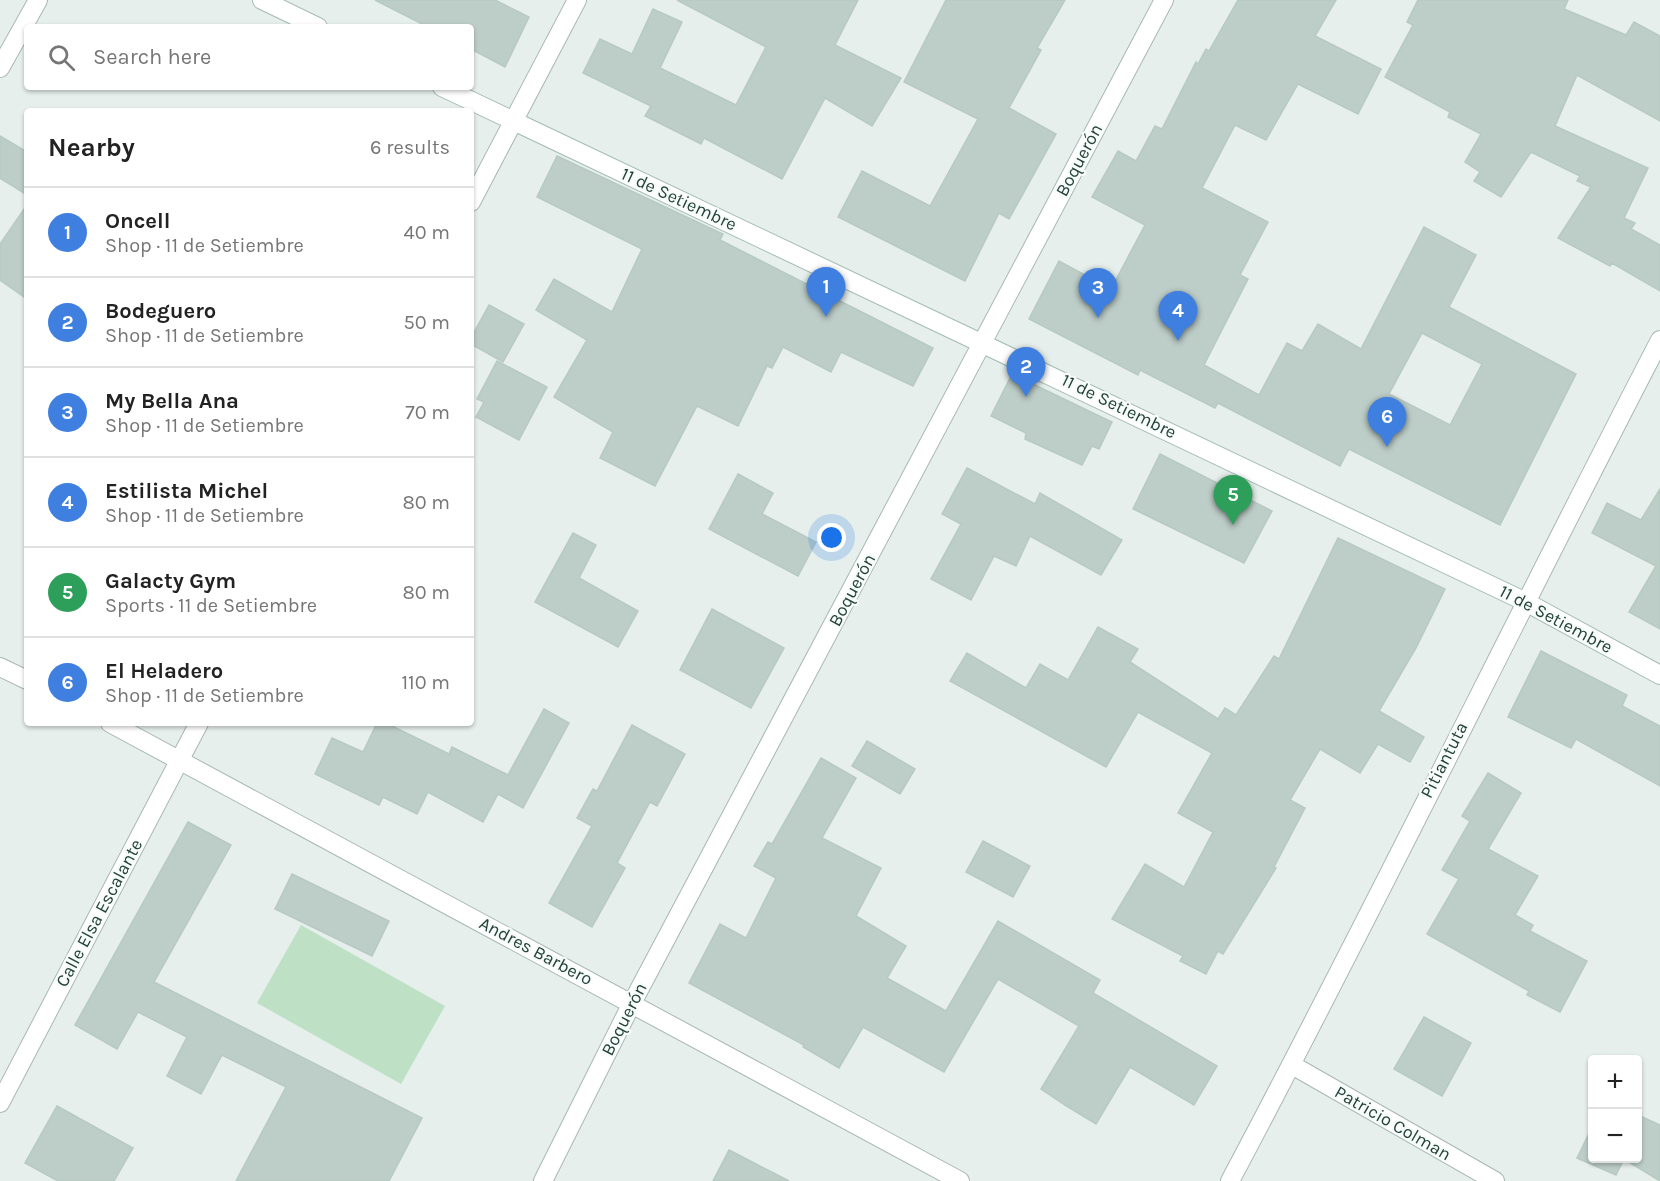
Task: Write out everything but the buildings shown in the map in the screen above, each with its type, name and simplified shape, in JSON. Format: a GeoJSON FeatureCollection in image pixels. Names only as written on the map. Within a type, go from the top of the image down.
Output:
{"type":"FeatureCollection","features":[{"type":"Feature","properties":{"kind":"street"},"geometry":{"type":"LineString","coordinates":[[25,24],[38,0]]}},
{"type":"Feature","properties":{"kind":"street"},"geometry":{"type":"LineString","coordinates":[[262,0],[312,24]]}},
{"type":"Feature","properties":{"kind":"street"},"geometry":{"type":"LineString","coordinates":[[474,196],[577,0]]}},
{"type":"Feature","properties":{"kind":"street","name":"Boquerón"},"geometry":{"type":"LineString","coordinates":[[543,1181],[632,1003],[1164,0]]}},
{"type":"Feature","properties":{"kind":"street"},"geometry":{"type":"LineString","coordinates":[[0,68],[24,25]]}},
{"type":"Feature","properties":{"kind":"street","name":"11 de Setiembre"},"geometry":{"type":"LineString","coordinates":[[448,90],[983,342],[1524,601],[1660,675]]}},
{"type":"Feature","properties":{"kind":"street","name":"Pitiantuta"},"geometry":{"type":"LineString","coordinates":[[1230,1181],[1292,1065],[1524,601],[1660,340]]}},
{"type":"Feature","properties":{"kind":"street"},"geometry":{"type":"LineString","coordinates":[[0,667],[24,679]]}},
{"type":"Feature","properties":{"kind":"street","name":"Andres Barbero"},"geometry":{"type":"LineString","coordinates":[[116,726],[960,1181]]}},
{"type":"Feature","properties":{"kind":"street","name":"Calle Elsa Escalante"},"geometry":{"type":"LineString","coordinates":[[0,1103],[197,726]]}},
{"type":"Feature","properties":{"kind":"street","name":"Patricio Colman"},"geometry":{"type":"LineString","coordinates":[[1292,1065],[1495,1181]]}},
{"type":"Feature","properties":{"kind":"green space"},"geometry":{"type":"Polygon","coordinates":[[[301,925],[445,1006],[401,1084],[257,1003],[301,925]]]}},
{"type":"Feature","properties":{"kind":"place","name":"Oncell"},"geometry":{"type":"Point","coordinates":[826,317]}},
{"type":"Feature","properties":{"kind":"place","name":"My Bella Ana"},"geometry":{"type":"Point","coordinates":[1098,318]}},
{"type":"Feature","properties":{"kind":"place","name":"Estilista Michel"},"geometry":{"type":"Point","coordinates":[1178,341]}},
{"type":"Feature","properties":{"kind":"place","name":"Bodeguero"},"geometry":{"type":"Point","coordinates":[1026,397]}},
{"type":"Feature","properties":{"kind":"place","name":"El Heladero"},"geometry":{"type":"Point","coordinates":[1387,447]}},
{"type":"Feature","properties":{"kind":"place","name":"Galacty Gym"},"geometry":{"type":"Point","coordinates":[1233,525]}}]}
